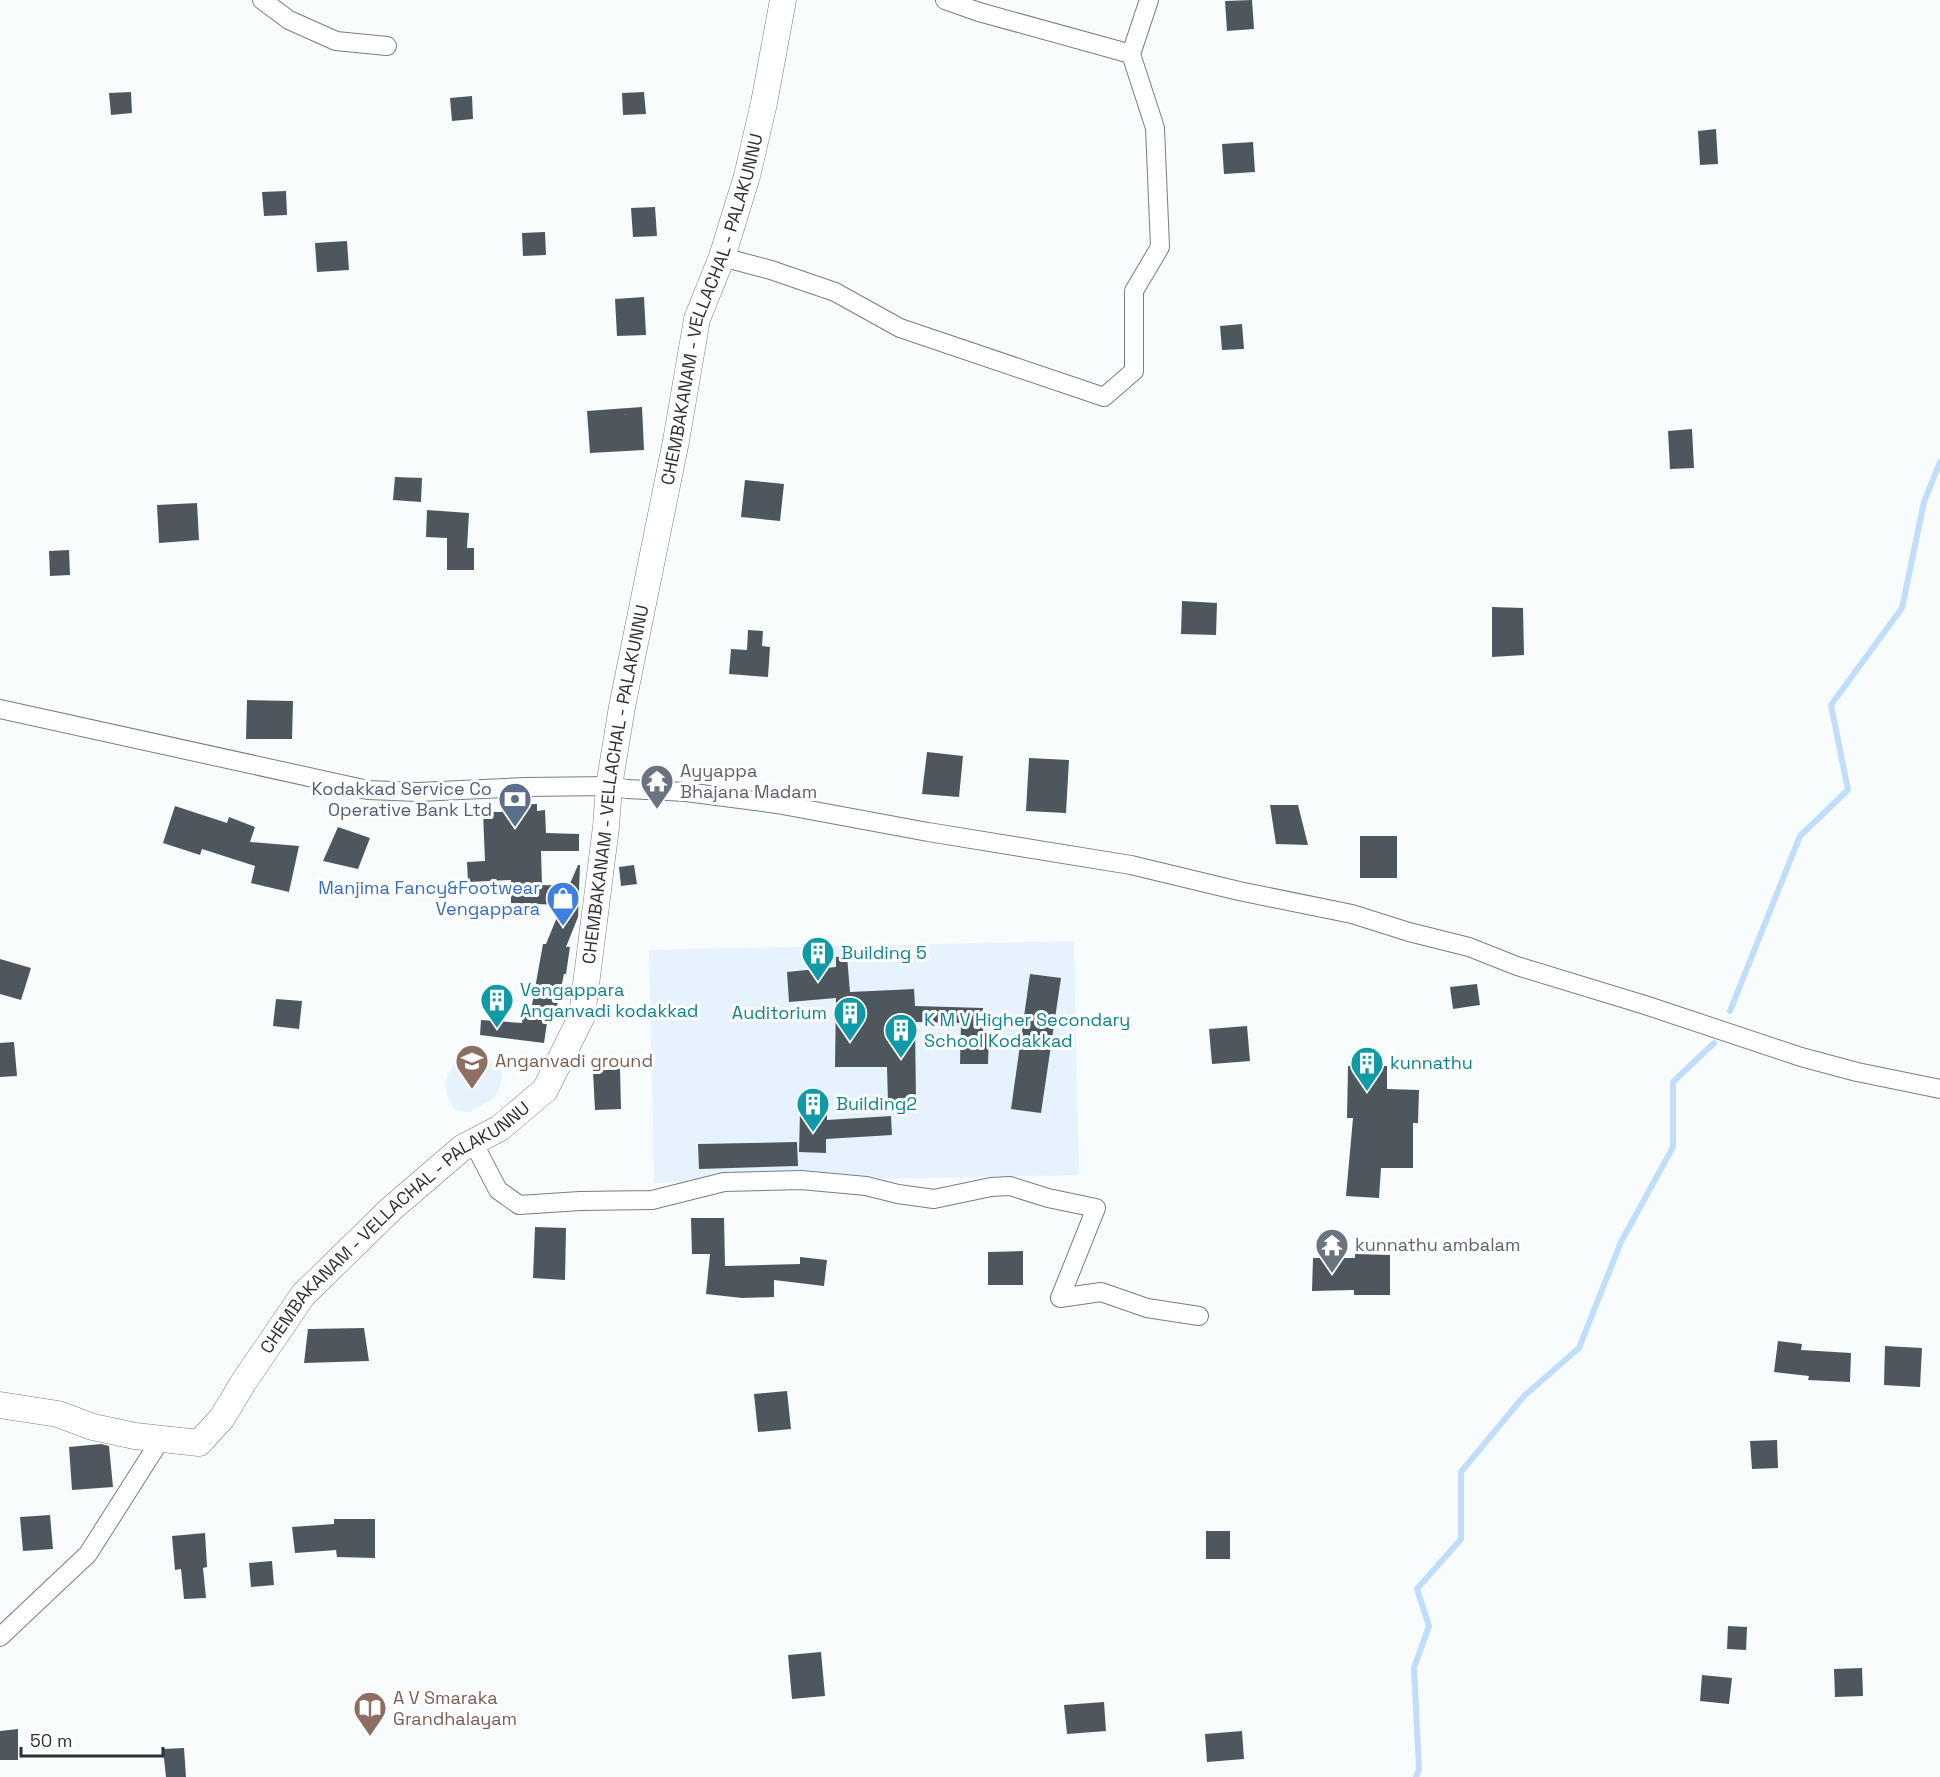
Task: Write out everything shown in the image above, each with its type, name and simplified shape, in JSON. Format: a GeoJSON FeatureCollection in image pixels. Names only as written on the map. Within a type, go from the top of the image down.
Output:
{"type":"FeatureCollection","features":[{"type":"Feature","properties":{"kind":"main road","name":"CHEMBAKANAM - VELLACHAL - PALAKUNNU"},"geometry":{"type":"LineString","coordinates":[[0,1405],[58,1414],[93,1426],[135,1436],[199,1443],[222,1418],[303,1295],[391,1209],[462,1148],[500,1128],[544,1090],[582,1016],[605,837],[609,786],[622,707],[676,441],[697,319],[722,257],[747,176],[764,103],[783,0]]}},
{"type":"Feature","properties":{"kind":"street"},"geometry":{"type":"LineString","coordinates":[[262,0],[289,20],[336,41],[387,46]]}},
{"type":"Feature","properties":{"kind":"street"},"geometry":{"type":"LineString","coordinates":[[945,0],[1131,54]]}},
{"type":"Feature","properties":{"kind":"street"},"geometry":{"type":"LineString","coordinates":[[722,257],[771,270],[835,292],[900,328],[1104,397],[1134,371],[1134,291],[1160,247],[1155,128],[1131,54],[1149,0]]}},
{"type":"Feature","properties":{"kind":"street"},"geometry":{"type":"LineString","coordinates":[[0,709],[368,790],[457,791],[609,786],[696,793],[777,804],[928,832],[1094,858],[1352,914],[1409,932],[1469,947],[1517,966],[1645,1005],[1801,1057],[1857,1072],[1940,1089]]}},
{"type":"Feature","properties":{"kind":"street"},"geometry":{"type":"LineString","coordinates":[[472,1142],[498,1190],[519,1205],[652,1200],[724,1182],[801,1180],[866,1186],[898,1194],[934,1199],[1010,1186],[1048,1198],[1096,1208],[1060,1298],[1101,1292],[1147,1308],[1199,1316]]}},
{"type":"Feature","properties":{"kind":"street"},"geometry":{"type":"LineString","coordinates":[[0,1636],[88,1554],[161,1439]]}},
{"type":"Feature","properties":{"kind":"shaded area"},"geometry":{"type":"Polygon","coordinates":[[[1074,941],[1079,1175],[654,1183],[649,950],[1074,941]]]}},
{"type":"Feature","properties":{"kind":"shaded area","name":"Anganvadi ground"},"geometry":{"type":"Polygon","coordinates":[[[456,1059],[499,1064],[502,1072],[501,1084],[495,1097],[469,1112],[455,1110],[447,1096],[445,1082],[456,1059]]]}},
{"type":"Feature","properties":{"kind":"building"},"geometry":{"type":"Polygon","coordinates":[[[1252,0],[1254,29],[1227,31],[1225,1],[1252,0]]]}},
{"type":"Feature","properties":{"kind":"building"},"geometry":{"type":"Polygon","coordinates":[[[131,92],[132,113],[111,115],[109,93],[131,92]]]}},
{"type":"Feature","properties":{"kind":"building"},"geometry":{"type":"Polygon","coordinates":[[[644,92],[646,114],[623,115],[622,93],[644,92]]]}},
{"type":"Feature","properties":{"kind":"building"},"geometry":{"type":"Polygon","coordinates":[[[472,96],[473,119],[452,121],[450,98],[472,96]]]}},
{"type":"Feature","properties":{"kind":"building"},"geometry":{"type":"Polygon","coordinates":[[[1716,129],[1718,164],[1700,165],[1698,131],[1716,129]]]}},
{"type":"Feature","properties":{"kind":"building"},"geometry":{"type":"Polygon","coordinates":[[[1253,142],[1255,172],[1224,174],[1222,144],[1253,142]]]}},
{"type":"Feature","properties":{"kind":"building"},"geometry":{"type":"Polygon","coordinates":[[[286,191],[287,215],[264,216],[262,192],[286,191]]]}},
{"type":"Feature","properties":{"kind":"building"},"geometry":{"type":"Polygon","coordinates":[[[655,207],[657,236],[633,237],[631,208],[655,207]]]}},
{"type":"Feature","properties":{"kind":"building"},"geometry":{"type":"Polygon","coordinates":[[[545,232],[546,255],[523,256],[522,233],[545,232]]]}},
{"type":"Feature","properties":{"kind":"building"},"geometry":{"type":"Polygon","coordinates":[[[347,241],[349,270],[317,272],[315,243],[347,241]]]}},
{"type":"Feature","properties":{"kind":"building"},"geometry":{"type":"Polygon","coordinates":[[[644,297],[646,335],[617,336],[615,299],[644,297]]]}},
{"type":"Feature","properties":{"kind":"building"},"geometry":{"type":"Polygon","coordinates":[[[1242,324],[1244,349],[1222,350],[1220,326],[1242,324]]]}},
{"type":"Feature","properties":{"kind":"building"},"geometry":{"type":"Polygon","coordinates":[[[642,407],[644,450],[590,453],[587,411],[642,407]]]}},
{"type":"Feature","properties":{"kind":"building"},"geometry":{"type":"Polygon","coordinates":[[[1692,429],[1694,468],[1670,469],[1668,431],[1692,429]]]}},
{"type":"Feature","properties":{"kind":"building"},"geometry":{"type":"Polygon","coordinates":[[[395,477],[422,478],[421,502],[393,500],[395,477]]]}},
{"type":"Feature","properties":{"kind":"building"},"geometry":{"type":"Polygon","coordinates":[[[745,480],[784,484],[780,521],[741,517],[745,480]]]}},
{"type":"Feature","properties":{"kind":"building"},"geometry":{"type":"Polygon","coordinates":[[[197,503],[199,540],[159,543],[157,505],[197,503]]]}},
{"type":"Feature","properties":{"kind":"building"},"geometry":{"type":"Polygon","coordinates":[[[427,510],[469,513],[467,548],[474,548],[474,570],[447,570],[447,538],[426,537],[427,510]]]}},
{"type":"Feature","properties":{"kind":"building"},"geometry":{"type":"Polygon","coordinates":[[[69,550],[70,575],[50,576],[49,551],[69,550]]]}},
{"type":"Feature","properties":{"kind":"building"},"geometry":{"type":"Polygon","coordinates":[[[1182,601],[1217,603],[1216,635],[1181,634],[1182,601]]]}},
{"type":"Feature","properties":{"kind":"building"},"geometry":{"type":"Polygon","coordinates":[[[1492,607],[1523,608],[1524,655],[1492,657],[1492,607]]]}},
{"type":"Feature","properties":{"kind":"building"},"geometry":{"type":"Polygon","coordinates":[[[748,630],[763,631],[762,646],[770,647],[768,677],[729,674],[731,649],[747,650],[748,630]]]}},
{"type":"Feature","properties":{"kind":"building"},"geometry":{"type":"Polygon","coordinates":[[[247,700],[293,701],[292,739],[246,739],[247,700]]]}},
{"type":"Feature","properties":{"kind":"building"},"geometry":{"type":"Polygon","coordinates":[[[927,752],[963,756],[959,797],[922,794],[927,752]]]}},
{"type":"Feature","properties":{"kind":"building"},"geometry":{"type":"Polygon","coordinates":[[[1029,758],[1069,760],[1066,813],[1026,811],[1029,758]]]}},
{"type":"Feature","properties":{"kind":"building"},"geometry":{"type":"Polygon","coordinates":[[[537,804],[537,811],[545,810],[546,833],[579,834],[579,851],[541,851],[542,885],[569,886],[580,865],[578,917],[566,947],[570,947],[566,974],[564,974],[556,1011],[549,1009],[544,1043],[480,1035],[481,1020],[522,1023],[523,1015],[530,1016],[543,944],[546,944],[562,905],[511,903],[511,880],[468,882],[467,862],[485,861],[483,812],[502,812],[502,805],[537,804]]]}},
{"type":"Feature","properties":{"kind":"building"},"geometry":{"type":"Polygon","coordinates":[[[1270,805],[1298,805],[1308,845],[1276,844],[1270,805]]]}},
{"type":"Feature","properties":{"kind":"building"},"geometry":{"type":"Polygon","coordinates":[[[175,806],[227,823],[229,817],[255,827],[250,842],[299,846],[289,892],[251,883],[255,866],[202,849],[200,855],[163,843],[175,806]]]}},
{"type":"Feature","properties":{"kind":"building"},"geometry":{"type":"Polygon","coordinates":[[[338,827],[370,838],[358,869],[323,861],[338,827]]]}},
{"type":"Feature","properties":{"kind":"building"},"geometry":{"type":"Polygon","coordinates":[[[1360,836],[1397,836],[1397,878],[1360,878],[1360,836]]]}},
{"type":"Feature","properties":{"kind":"building"},"geometry":{"type":"Polygon","coordinates":[[[634,865],[637,884],[621,886],[619,867],[634,865]]]}},
{"type":"Feature","properties":{"kind":"building"},"geometry":{"type":"Polygon","coordinates":[[[847,956],[850,992],[914,989],[915,1006],[983,1008],[983,1033],[989,1033],[988,1064],[960,1064],[961,1023],[915,1022],[916,1102],[888,1102],[887,1067],[835,1067],[836,998],[789,1002],[787,972],[836,967],[836,957],[847,956]]]}},
{"type":"Feature","properties":{"kind":"building"},"geometry":{"type":"Polygon","coordinates":[[[0,959],[31,968],[21,1000],[0,994],[0,959]]]}},
{"type":"Feature","properties":{"kind":"building"},"geometry":{"type":"Polygon","coordinates":[[[1030,974],[1061,978],[1041,1113],[1011,1109],[1030,974]]]}},
{"type":"Feature","properties":{"kind":"building"},"geometry":{"type":"Polygon","coordinates":[[[1477,984],[1480,1005],[1453,1009],[1450,987],[1477,984]]]}},
{"type":"Feature","properties":{"kind":"building"},"geometry":{"type":"Polygon","coordinates":[[[276,999],[302,1001],[299,1029],[273,1026],[276,999]]]}},
{"type":"Feature","properties":{"kind":"building"},"geometry":{"type":"Polygon","coordinates":[[[1247,1026],[1250,1061],[1212,1064],[1209,1029],[1247,1026]]]}},
{"type":"Feature","properties":{"kind":"building"},"geometry":{"type":"Polygon","coordinates":[[[14,1042],[17,1076],[0,1077],[0,1043],[14,1042]]]}},
{"type":"Feature","properties":{"kind":"building"},"geometry":{"type":"Polygon","coordinates":[[[1348,1066],[1387,1066],[1387,1089],[1419,1090],[1418,1123],[1413,1123],[1413,1168],[1381,1168],[1379,1198],[1346,1196],[1353,1118],[1347,1118],[1348,1066]]]}},
{"type":"Feature","properties":{"kind":"building"},"geometry":{"type":"Polygon","coordinates":[[[620,1069],[621,1109],[595,1110],[593,1071],[620,1069]]]}},
{"type":"Feature","properties":{"kind":"building"},"geometry":{"type":"Polygon","coordinates":[[[800,1112],[827,1113],[827,1120],[891,1116],[892,1135],[826,1139],[826,1153],[799,1152],[800,1112]]]}},
{"type":"Feature","properties":{"kind":"building"},"geometry":{"type":"Polygon","coordinates":[[[797,1142],[798,1166],[699,1169],[698,1144],[797,1142]]]}},
{"type":"Feature","properties":{"kind":"building"},"geometry":{"type":"Polygon","coordinates":[[[691,1218],[724,1218],[725,1266],[800,1264],[800,1257],[827,1260],[824,1286],[774,1280],[774,1297],[742,1298],[706,1294],[710,1254],[692,1254],[691,1218]]]}},
{"type":"Feature","properties":{"kind":"building"},"geometry":{"type":"Polygon","coordinates":[[[535,1227],[566,1228],[565,1280],[533,1278],[535,1227]]]}},
{"type":"Feature","properties":{"kind":"building"},"geometry":{"type":"Polygon","coordinates":[[[1023,1251],[1023,1285],[988,1285],[988,1252],[1023,1251]]]}},
{"type":"Feature","properties":{"kind":"building"},"geometry":{"type":"Polygon","coordinates":[[[1355,1254],[1390,1255],[1390,1295],[1354,1295],[1354,1290],[1312,1291],[1313,1258],[1355,1258],[1355,1254]]]}},
{"type":"Feature","properties":{"kind":"building"},"geometry":{"type":"Polygon","coordinates":[[[364,1328],[369,1361],[304,1363],[308,1329],[364,1328]]]}},
{"type":"Feature","properties":{"kind":"building"},"geometry":{"type":"Polygon","coordinates":[[[1778,1341],[1802,1344],[1801,1350],[1851,1353],[1850,1382],[1808,1380],[1809,1376],[1774,1372],[1778,1341]]]}},
{"type":"Feature","properties":{"kind":"building"},"geometry":{"type":"Polygon","coordinates":[[[1885,1346],[1922,1348],[1920,1387],[1884,1385],[1885,1346]]]}},
{"type":"Feature","properties":{"kind":"building"},"geometry":{"type":"Polygon","coordinates":[[[787,1391],[791,1429],[758,1432],[754,1394],[787,1391]]]}},
{"type":"Feature","properties":{"kind":"building"},"geometry":{"type":"Polygon","coordinates":[[[1777,1440],[1778,1468],[1752,1469],[1750,1441],[1777,1440]]]}},
{"type":"Feature","properties":{"kind":"building"},"geometry":{"type":"Polygon","coordinates":[[[101,1444],[109,1446],[113,1487],[72,1490],[69,1447],[101,1444]]]}},
{"type":"Feature","properties":{"kind":"building"},"geometry":{"type":"Polygon","coordinates":[[[50,1515],[53,1549],[23,1551],[20,1517],[50,1515]]]}},
{"type":"Feature","properties":{"kind":"building"},"geometry":{"type":"Polygon","coordinates":[[[334,1519],[375,1519],[375,1558],[337,1557],[336,1550],[295,1553],[292,1527],[334,1524],[334,1519]]]}},
{"type":"Feature","properties":{"kind":"building"},"geometry":{"type":"Polygon","coordinates":[[[1206,1531],[1230,1531],[1230,1559],[1206,1559],[1206,1531]]]}},
{"type":"Feature","properties":{"kind":"building"},"geometry":{"type":"Polygon","coordinates":[[[205,1533],[207,1567],[203,1568],[206,1598],[184,1599],[181,1569],[175,1570],[172,1536],[205,1533]]]}},
{"type":"Feature","properties":{"kind":"building"},"geometry":{"type":"Polygon","coordinates":[[[272,1561],[274,1585],[251,1587],[249,1563],[272,1561]]]}},
{"type":"Feature","properties":{"kind":"building"},"geometry":{"type":"Polygon","coordinates":[[[1728,1626],[1747,1627],[1746,1650],[1727,1649],[1728,1626]]]}},
{"type":"Feature","properties":{"kind":"building"},"geometry":{"type":"Polygon","coordinates":[[[821,1652],[825,1696],[792,1699],[788,1655],[821,1652]]]}},
{"type":"Feature","properties":{"kind":"building"},"geometry":{"type":"Polygon","coordinates":[[[1862,1668],[1863,1696],[1835,1697],[1834,1669],[1862,1668]]]}},
{"type":"Feature","properties":{"kind":"building"},"geometry":{"type":"Polygon","coordinates":[[[1702,1675],[1732,1678],[1729,1704],[1700,1701],[1702,1675]]]}},
{"type":"Feature","properties":{"kind":"building"},"geometry":{"type":"Polygon","coordinates":[[[1104,1702],[1106,1731],[1067,1734],[1064,1705],[1104,1702]]]}},
{"type":"Feature","properties":{"kind":"building"},"geometry":{"type":"Polygon","coordinates":[[[18,1729],[18,1760],[0,1760],[0,1731],[18,1729]]]}},
{"type":"Feature","properties":{"kind":"building"},"geometry":{"type":"Polygon","coordinates":[[[1242,1731],[1244,1759],[1207,1762],[1205,1734],[1242,1731]]]}},
{"type":"Feature","properties":{"kind":"building"},"geometry":{"type":"Polygon","coordinates":[[[184,1748],[186,1777],[166,1777],[163,1749],[184,1748]]]}},
{"type":"Feature","properties":{"kind":"waterway"},"geometry":{"type":"LineString","coordinates":[[1730,1011],[1800,836],[1848,790],[1831,705],[1902,608],[1924,502],[1940,462]]}},
{"type":"Feature","properties":{"kind":"waterway"},"geometry":{"type":"LineString","coordinates":[[1416,1777],[1419,1769],[1414,1668],[1429,1626],[1417,1589],[1461,1539],[1461,1472],[1524,1396],[1579,1348],[1621,1242],[1673,1147],[1673,1082],[1714,1043]]}},
{"type":"Feature","properties":{"kind":"place","name":"Ayyappa Bhajana Madam"},"geometry":{"type":"Point","coordinates":[657,810]}},
{"type":"Feature","properties":{"kind":"place","name":"Kodakkad Service Co Operative Bank Ltd"},"geometry":{"type":"Point","coordinates":[515,828]}},
{"type":"Feature","properties":{"kind":"place","name":"Manjima Fancy&Footwear Vengappara"},"geometry":{"type":"Point","coordinates":[563,927]}},
{"type":"Feature","properties":{"kind":"place","name":"Building 5"},"geometry":{"type":"Point","coordinates":[818,982]}},
{"type":"Feature","properties":{"kind":"place","name":"Vengappara Anganvadi kodakkad"},"geometry":{"type":"Point","coordinates":[497,1029]}},
{"type":"Feature","properties":{"kind":"place","name":"Auditorium"},"geometry":{"type":"Point","coordinates":[850,1042]}},
{"type":"Feature","properties":{"kind":"place","name":"K M V Higher Secondary School Kodakkad"},"geometry":{"type":"Point","coordinates":[901,1059]}},
{"type":"Feature","properties":{"kind":"place","name":"Anganvadi ground"},"geometry":{"type":"Point","coordinates":[472,1090]}},
{"type":"Feature","properties":{"kind":"place","name":"kunnathu"},"geometry":{"type":"Point","coordinates":[1367,1092]}},
{"type":"Feature","properties":{"kind":"place","name":"Building2"},"geometry":{"type":"Point","coordinates":[813,1133]}},
{"type":"Feature","properties":{"kind":"place","name":"kunnathu ambalam"},"geometry":{"type":"Point","coordinates":[1332,1274]}},
{"type":"Feature","properties":{"kind":"place","name":"A V Smaraka Grandhalayam"},"geometry":{"type":"Point","coordinates":[370,1737]}}]}
